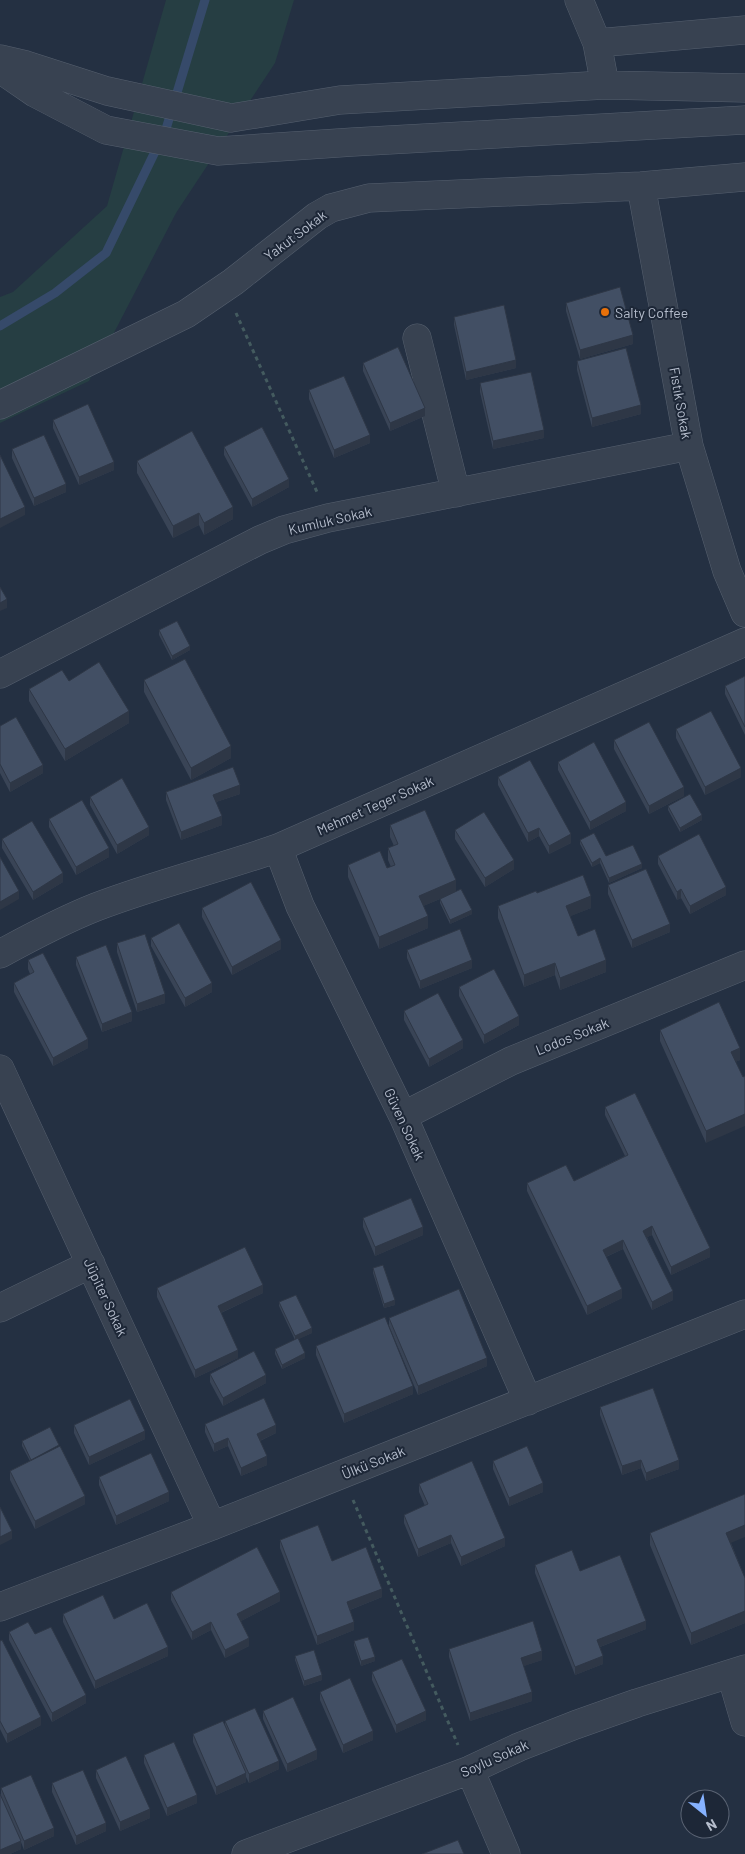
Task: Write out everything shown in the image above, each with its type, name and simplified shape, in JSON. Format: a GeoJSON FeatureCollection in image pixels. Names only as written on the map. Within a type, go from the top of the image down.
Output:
{"type":"FeatureCollection","features":[{"type":"Feature","properties":{"kind":"street"},"geometry":{"type":"LineString","coordinates":[[579,0],[597,43],[605,85]]}},
{"type":"Feature","properties":{"kind":"street"},"geometry":{"type":"LineString","coordinates":[[597,43],[745,30]]}},
{"type":"Feature","properties":{"kind":"street"},"geometry":{"type":"LineString","coordinates":[[0,59],[107,91],[230,118],[340,100],[605,85],[745,88]]}},
{"type":"Feature","properties":{"kind":"street"},"geometry":{"type":"LineString","coordinates":[[0,69],[35,93],[106,130],[218,151],[745,120]]}},
{"type":"Feature","properties":{"kind":"street","name":"Yakut Sokak"},"geometry":{"type":"LineString","coordinates":[[0,405],[186,314],[225,288],[317,216],[331,208],[369,198],[641,186],[745,177]]}},
{"type":"Feature","properties":{"kind":"street","name":"Fıstık Sokak"},"geometry":{"type":"LineString","coordinates":[[641,186],[689,446],[727,571],[745,613]]}},
{"type":"Feature","properties":{"kind":"street"},"geometry":{"type":"LineString","coordinates":[[418,338],[456,493]]}},
{"type":"Feature","properties":{"kind":"street","name":"Kumluk Sokak"},"geometry":{"type":"LineString","coordinates":[[0,674],[260,540],[284,530],[328,518],[689,446]]}},
{"type":"Feature","properties":{"kind":"street","name":"Mehmet Teger Sokak"},"geometry":{"type":"LineString","coordinates":[[0,954],[35,935],[95,908],[162,884],[226,867],[278,848],[745,642]]}},
{"type":"Feature","properties":{"kind":"street","name":"Güven Sokak"},"geometry":{"type":"LineString","coordinates":[[278,848],[300,906],[403,1116],[528,1401]]}},
{"type":"Feature","properties":{"kind":"street","name":"Lodos Sokak"},"geometry":{"type":"LineString","coordinates":[[403,1116],[510,1061],[745,965]]}},
{"type":"Feature","properties":{"kind":"street","name":"Jüpiter Sokak"},"geometry":{"type":"LineString","coordinates":[[0,1069],[212,1526]]}},
{"type":"Feature","properties":{"kind":"street"},"geometry":{"type":"LineString","coordinates":[[0,1308],[91,1264]]}},
{"type":"Feature","properties":{"kind":"street","name":"Ülkü Sokak"},"geometry":{"type":"LineString","coordinates":[[0,1608],[212,1526],[745,1314]]}},
{"type":"Feature","properties":{"kind":"street"},"geometry":{"type":"LineString","coordinates":[[738,1671],[745,1722]]}},
{"type":"Feature","properties":{"kind":"street","name":"Soylu Sokak"},"geometry":{"type":"LineString","coordinates":[[246,1854],[470,1770],[519,1746],[575,1725],[738,1671]]}},
{"type":"Feature","properties":{"kind":"street"},"geometry":{"type":"LineString","coordinates":[[470,1770],[506,1854]]}},
{"type":"Feature","properties":{"kind":"path"},"geometry":{"type":"LineString","coordinates":[[225,288],[328,518]]}},
{"type":"Feature","properties":{"kind":"path"},"geometry":{"type":"LineString","coordinates":[[342,1474],[470,1770]]}},
{"type":"Feature","properties":{"kind":"green space"},"geometry":{"type":"Polygon","coordinates":[[[166,0],[294,0],[275,63],[176,213],[89,381],[0,423],[0,297],[13,292],[107,206],[166,0]]]}},
{"type":"Feature","properties":{"kind":"building"},"geometry":{"type":"Polygon","coordinates":[[[620,287],[633,335],[580,350],[566,303],[620,287]]]}},
{"type":"Feature","properties":{"kind":"building"},"geometry":{"type":"Polygon","coordinates":[[[504,305],[516,360],[466,372],[454,317],[504,305]]]}},
{"type":"Feature","properties":{"kind":"building"},"geometry":{"type":"Polygon","coordinates":[[[398,347],[425,408],[390,423],[363,363],[398,347]]]}},
{"type":"Feature","properties":{"kind":"building"},"geometry":{"type":"Polygon","coordinates":[[[626,348],[641,405],[592,418],[577,361],[626,348]]]}},
{"type":"Feature","properties":{"kind":"building"},"geometry":{"type":"Polygon","coordinates":[[[531,372],[544,430],[493,441],[480,383],[531,372]]]}},
{"type":"Feature","properties":{"kind":"building"},"geometry":{"type":"Polygon","coordinates":[[[344,376],[370,435],[334,450],[309,390],[344,376]]]}},
{"type":"Feature","properties":{"kind":"building"},"geometry":{"type":"Polygon","coordinates":[[[88,404],[114,462],[79,477],[53,420],[88,404]]]}},
{"type":"Feature","properties":{"kind":"building"},"geometry":{"type":"Polygon","coordinates":[[[262,427],[289,479],[252,499],[224,447],[262,427]]]}},
{"type":"Feature","properties":{"kind":"building"},"geometry":{"type":"Polygon","coordinates":[[[192,431],[233,507],[204,523],[199,513],[173,526],[137,461],[192,431]]]}},
{"type":"Feature","properties":{"kind":"building"},"geometry":{"type":"Polygon","coordinates":[[[44,435],[66,484],[34,498],[12,449],[44,435]]]}},
{"type":"Feature","properties":{"kind":"building"},"geometry":{"type":"Polygon","coordinates":[[[0,455],[25,507],[0,519],[0,455]]]}},
{"type":"Feature","properties":{"kind":"building"},"geometry":{"type":"Polygon","coordinates":[[[0,587],[7,599],[0,603],[0,587]]]}},
{"type":"Feature","properties":{"kind":"building"},"geometry":{"type":"Polygon","coordinates":[[[177,621],[190,646],[172,656],[159,630],[177,621]]]}},
{"type":"Feature","properties":{"kind":"building"},"geometry":{"type":"Polygon","coordinates":[[[185,659],[231,746],[191,768],[144,680],[185,659]]]}},
{"type":"Feature","properties":{"kind":"building"},"geometry":{"type":"Polygon","coordinates":[[[99,662],[129,711],[65,749],[29,689],[62,670],[69,681],[99,662]]]}},
{"type":"Feature","properties":{"kind":"building"},"geometry":{"type":"Polygon","coordinates":[[[745,676],[745,727],[725,686],[745,676]]]}},
{"type":"Feature","properties":{"kind":"building"},"geometry":{"type":"Polygon","coordinates":[[[711,711],[741,768],[705,787],[676,729],[711,711]]]}},
{"type":"Feature","properties":{"kind":"building"},"geometry":{"type":"Polygon","coordinates":[[[16,717],[43,765],[10,783],[0,764],[0,726],[16,717]]]}},
{"type":"Feature","properties":{"kind":"building"},"geometry":{"type":"Polygon","coordinates":[[[649,722],[684,787],[649,806],[614,740],[649,722]]]}},
{"type":"Feature","properties":{"kind":"building"},"geometry":{"type":"Polygon","coordinates":[[[594,742],[626,802],[590,822],[558,762],[594,742]]]}},
{"type":"Feature","properties":{"kind":"building"},"geometry":{"type":"Polygon","coordinates":[[[530,760],[571,834],[549,846],[539,828],[528,833],[498,777],[530,760]]]}},
{"type":"Feature","properties":{"kind":"building"},"geometry":{"type":"Polygon","coordinates":[[[233,767],[240,785],[213,795],[222,816],[181,832],[166,792],[233,767]]]}},
{"type":"Feature","properties":{"kind":"building"},"geometry":{"type":"Polygon","coordinates":[[[122,778],[149,827],[117,845],[90,797],[122,778]]]}},
{"type":"Feature","properties":{"kind":"building"},"geometry":{"type":"Polygon","coordinates":[[[690,794],[702,815],[680,828],[668,806],[690,794]]]}},
{"type":"Feature","properties":{"kind":"building"},"geometry":{"type":"Polygon","coordinates":[[[82,800],[109,848],[76,867],[49,819],[82,800]]]}},
{"type":"Feature","properties":{"kind":"building"},"geometry":{"type":"Polygon","coordinates":[[[425,810],[456,880],[419,896],[428,916],[379,937],[348,865],[380,851],[387,868],[395,865],[388,848],[398,844],[390,825],[425,810]]]}},
{"type":"Feature","properties":{"kind":"building"},"geometry":{"type":"Polygon","coordinates":[[[484,812],[514,860],[485,878],[455,830],[484,812]]]}},
{"type":"Feature","properties":{"kind":"building"},"geometry":{"type":"Polygon","coordinates":[[[32,821],[63,873],[33,892],[2,839],[32,821]]]}},
{"type":"Feature","properties":{"kind":"building"},"geometry":{"type":"Polygon","coordinates":[[[594,833],[606,856],[633,845],[642,864],[609,878],[600,858],[592,863],[580,840],[594,833]]]}},
{"type":"Feature","properties":{"kind":"building"},"geometry":{"type":"Polygon","coordinates":[[[699,834],[726,887],[690,906],[681,889],[677,892],[658,856],[699,834]]]}},
{"type":"Feature","properties":{"kind":"building"},"geometry":{"type":"Polygon","coordinates":[[[0,857],[19,891],[0,902],[0,857]]]}},
{"type":"Feature","properties":{"kind":"building"},"geometry":{"type":"Polygon","coordinates":[[[646,869],[670,924],[632,940],[608,885],[646,869]]]}},
{"type":"Feature","properties":{"kind":"building"},"geometry":{"type":"Polygon","coordinates":[[[583,875],[591,896],[566,906],[578,936],[595,929],[606,960],[560,978],[555,963],[524,975],[498,906],[583,875]]]}},
{"type":"Feature","properties":{"kind":"building"},"geometry":{"type":"Polygon","coordinates":[[[251,882],[281,940],[232,967],[202,908],[251,882]]]}},
{"type":"Feature","properties":{"kind":"building"},"geometry":{"type":"Polygon","coordinates":[[[461,889],[472,910],[450,920],[440,899],[461,889]]]}},
{"type":"Feature","properties":{"kind":"building"},"geometry":{"type":"Polygon","coordinates":[[[179,923],[212,983],[185,998],[151,938],[179,923]]]}},
{"type":"Feature","properties":{"kind":"building"},"geometry":{"type":"Polygon","coordinates":[[[460,929],[472,960],[420,981],[407,950],[460,929]]]}},
{"type":"Feature","properties":{"kind":"building"},"geometry":{"type":"Polygon","coordinates":[[[145,934],[165,994],[137,1004],[117,943],[145,934]]]}},
{"type":"Feature","properties":{"kind":"building"},"geometry":{"type":"Polygon","coordinates":[[[106,945],[132,1012],[102,1024],[76,957],[106,945]]]}},
{"type":"Feature","properties":{"kind":"building"},"geometry":{"type":"Polygon","coordinates":[[[43,953],[88,1039],[53,1058],[14,983],[34,972],[28,960],[43,953]]]}},
{"type":"Feature","properties":{"kind":"building"},"geometry":{"type":"Polygon","coordinates":[[[494,969],[519,1016],[484,1035],[459,987],[494,969]]]}},
{"type":"Feature","properties":{"kind":"building"},"geometry":{"type":"Polygon","coordinates":[[[438,993],[463,1040],[429,1059],[404,1011],[438,993]]]}},
{"type":"Feature","properties":{"kind":"building"},"geometry":{"type":"Polygon","coordinates":[[[719,1002],[740,1048],[731,1052],[743,1077],[745,1076],[745,1114],[706,1131],[660,1030],[719,1002]]]}},
{"type":"Feature","properties":{"kind":"building"},"geometry":{"type":"Polygon","coordinates":[[[635,1093],[710,1248],[671,1267],[652,1226],[643,1231],[673,1291],[652,1302],[623,1240],[603,1250],[622,1289],[587,1306],[527,1183],[566,1165],[574,1181],[628,1155],[605,1107],[635,1093]]]}},
{"type":"Feature","properties":{"kind":"building"},"geometry":{"type":"Polygon","coordinates":[[[411,1198],[423,1227],[375,1247],[363,1218],[411,1198]]]}},
{"type":"Feature","properties":{"kind":"building"},"geometry":{"type":"Polygon","coordinates":[[[245,1247],[263,1285],[218,1306],[238,1350],[195,1370],[157,1288],[245,1247]]]}},
{"type":"Feature","properties":{"kind":"building"},"geometry":{"type":"Polygon","coordinates":[[[383,1265],[395,1300],[384,1304],[373,1268],[383,1265]]]}},
{"type":"Feature","properties":{"kind":"building"},"geometry":{"type":"Polygon","coordinates":[[[459,1289],[487,1358],[418,1386],[389,1318],[459,1289]]]}},
{"type":"Feature","properties":{"kind":"building"},"geometry":{"type":"Polygon","coordinates":[[[296,1295],[312,1328],[295,1336],[279,1302],[296,1295]]]}},
{"type":"Feature","properties":{"kind":"building"},"geometry":{"type":"Polygon","coordinates":[[[385,1317],[413,1386],[344,1414],[316,1346],[385,1317]]]}},
{"type":"Feature","properties":{"kind":"building"},"geometry":{"type":"Polygon","coordinates":[[[298,1338],[305,1353],[282,1365],[275,1349],[298,1338]]]}},
{"type":"Feature","properties":{"kind":"building"},"geometry":{"type":"Polygon","coordinates":[[[254,1351],[266,1375],[223,1398],[210,1374],[254,1351]]]}},
{"type":"Feature","properties":{"kind":"building"},"geometry":{"type":"Polygon","coordinates":[[[653,1388],[679,1460],[646,1473],[641,1460],[622,1466],[600,1407],[653,1388]]]}},
{"type":"Feature","properties":{"kind":"building"},"geometry":{"type":"Polygon","coordinates":[[[264,1398],[276,1425],[257,1434],[267,1456],[241,1468],[228,1438],[214,1444],[205,1424],[264,1398]]]}},
{"type":"Feature","properties":{"kind":"building"},"geometry":{"type":"Polygon","coordinates":[[[130,1399],[145,1431],[89,1457],[74,1425],[130,1399]]]}},
{"type":"Feature","properties":{"kind":"building"},"geometry":{"type":"Polygon","coordinates":[[[50,1427],[59,1445],[31,1460],[22,1441],[50,1427]]]}},
{"type":"Feature","properties":{"kind":"building"},"geometry":{"type":"Polygon","coordinates":[[[60,1446],[85,1496],[35,1521],[10,1471],[60,1446]]]}},
{"type":"Feature","properties":{"kind":"building"},"geometry":{"type":"Polygon","coordinates":[[[527,1446],[543,1483],[509,1498],[493,1461],[527,1446]]]}},
{"type":"Feature","properties":{"kind":"building"},"geometry":{"type":"Polygon","coordinates":[[[151,1453],[169,1492],[116,1516],[99,1477],[151,1453]]]}},
{"type":"Feature","properties":{"kind":"building"},"geometry":{"type":"Polygon","coordinates":[[[472,1461],[505,1538],[461,1557],[451,1535],[418,1549],[404,1515],[428,1504],[419,1484],[472,1461]]]}},
{"type":"Feature","properties":{"kind":"building"},"geometry":{"type":"Polygon","coordinates":[[[745,1494],[745,1525],[726,1533],[745,1578],[745,1611],[691,1633],[650,1533],[745,1494]]]}},
{"type":"Feature","properties":{"kind":"building"},"geometry":{"type":"Polygon","coordinates":[[[0,1507],[12,1531],[0,1537],[0,1507]]]}},
{"type":"Feature","properties":{"kind":"building"},"geometry":{"type":"Polygon","coordinates":[[[318,1525],[332,1561],[366,1547],[382,1589],[347,1602],[354,1622],[317,1636],[280,1540],[318,1525]]]}},
{"type":"Feature","properties":{"kind":"building"},"geometry":{"type":"Polygon","coordinates":[[[257,1547],[280,1592],[237,1614],[249,1638],[225,1650],[211,1622],[192,1632],[171,1592],[257,1547]]]}},
{"type":"Feature","properties":{"kind":"building"},"geometry":{"type":"Polygon","coordinates":[[[572,1550],[580,1571],[620,1555],[646,1621],[597,1640],[603,1656],[575,1667],[535,1565],[572,1550]]]}},
{"type":"Feature","properties":{"kind":"building"},"geometry":{"type":"Polygon","coordinates":[[[103,1595],[114,1619],[147,1603],[168,1647],[95,1681],[63,1614],[103,1595]]]}},
{"type":"Feature","properties":{"kind":"building"},"geometry":{"type":"Polygon","coordinates":[[[533,1621],[542,1651],[521,1658],[532,1692],[470,1713],[449,1649],[533,1621]]]}},
{"type":"Feature","properties":{"kind":"building"},"geometry":{"type":"Polygon","coordinates":[[[28,1622],[35,1634],[51,1627],[86,1695],[52,1713],[9,1632],[28,1622]]]}},
{"type":"Feature","properties":{"kind":"building"},"geometry":{"type":"Polygon","coordinates":[[[368,1637],[375,1657],[361,1661],[354,1641],[368,1637]]]}},
{"type":"Feature","properties":{"kind":"building"},"geometry":{"type":"Polygon","coordinates":[[[2,1640],[41,1717],[7,1734],[0,1721],[0,1641],[2,1640]]]}},
{"type":"Feature","properties":{"kind":"building"},"geometry":{"type":"Polygon","coordinates":[[[314,1650],[322,1675],[304,1681],[295,1656],[314,1650]]]}},
{"type":"Feature","properties":{"kind":"building"},"geometry":{"type":"Polygon","coordinates":[[[402,1659],[426,1711],[396,1725],[372,1672],[402,1659]]]}},
{"type":"Feature","properties":{"kind":"building"},"geometry":{"type":"Polygon","coordinates":[[[350,1678],[373,1731],[343,1745],[320,1692],[350,1678]]]}},
{"type":"Feature","properties":{"kind":"building"},"geometry":{"type":"Polygon","coordinates":[[[293,1697],[317,1750],[287,1764],[263,1711],[293,1697]]]}},
{"type":"Feature","properties":{"kind":"building"},"geometry":{"type":"Polygon","coordinates":[[[255,1708],[279,1761],[249,1774],[225,1721],[255,1708]]]}},
{"type":"Feature","properties":{"kind":"building"},"geometry":{"type":"Polygon","coordinates":[[[223,1721],[246,1773],[216,1787],[193,1734],[223,1721]]]}},
{"type":"Feature","properties":{"kind":"building"},"geometry":{"type":"Polygon","coordinates":[[[174,1742],[197,1795],[167,1808],[144,1755],[174,1742]]]}},
{"type":"Feature","properties":{"kind":"building"},"geometry":{"type":"Polygon","coordinates":[[[126,1756],[150,1809],[120,1822],[96,1770],[126,1756]]]}},
{"type":"Feature","properties":{"kind":"building"},"geometry":{"type":"Polygon","coordinates":[[[83,1770],[106,1823],[76,1836],[52,1783],[83,1770]]]}},
{"type":"Feature","properties":{"kind":"building"},"geometry":{"type":"Polygon","coordinates":[[[31,1775],[54,1828],[24,1841],[1,1788],[31,1775]]]}},
{"type":"Feature","properties":{"kind":"building"},"geometry":{"type":"Polygon","coordinates":[[[0,1794],[21,1841],[0,1850],[0,1794]]]}},
{"type":"Feature","properties":{"kind":"building"},"geometry":{"type":"Polygon","coordinates":[[[458,1840],[464,1854],[422,1854],[458,1840]]]}},
{"type":"Feature","properties":{"kind":"waterway"},"geometry":{"type":"LineString","coordinates":[[0,326],[55,293],[106,253],[166,129],[205,0]]}},
{"type":"Feature","properties":{"kind":"place","name":"Salty Coffee"},"geometry":{"type":"Point","coordinates":[605,312]}}]}
